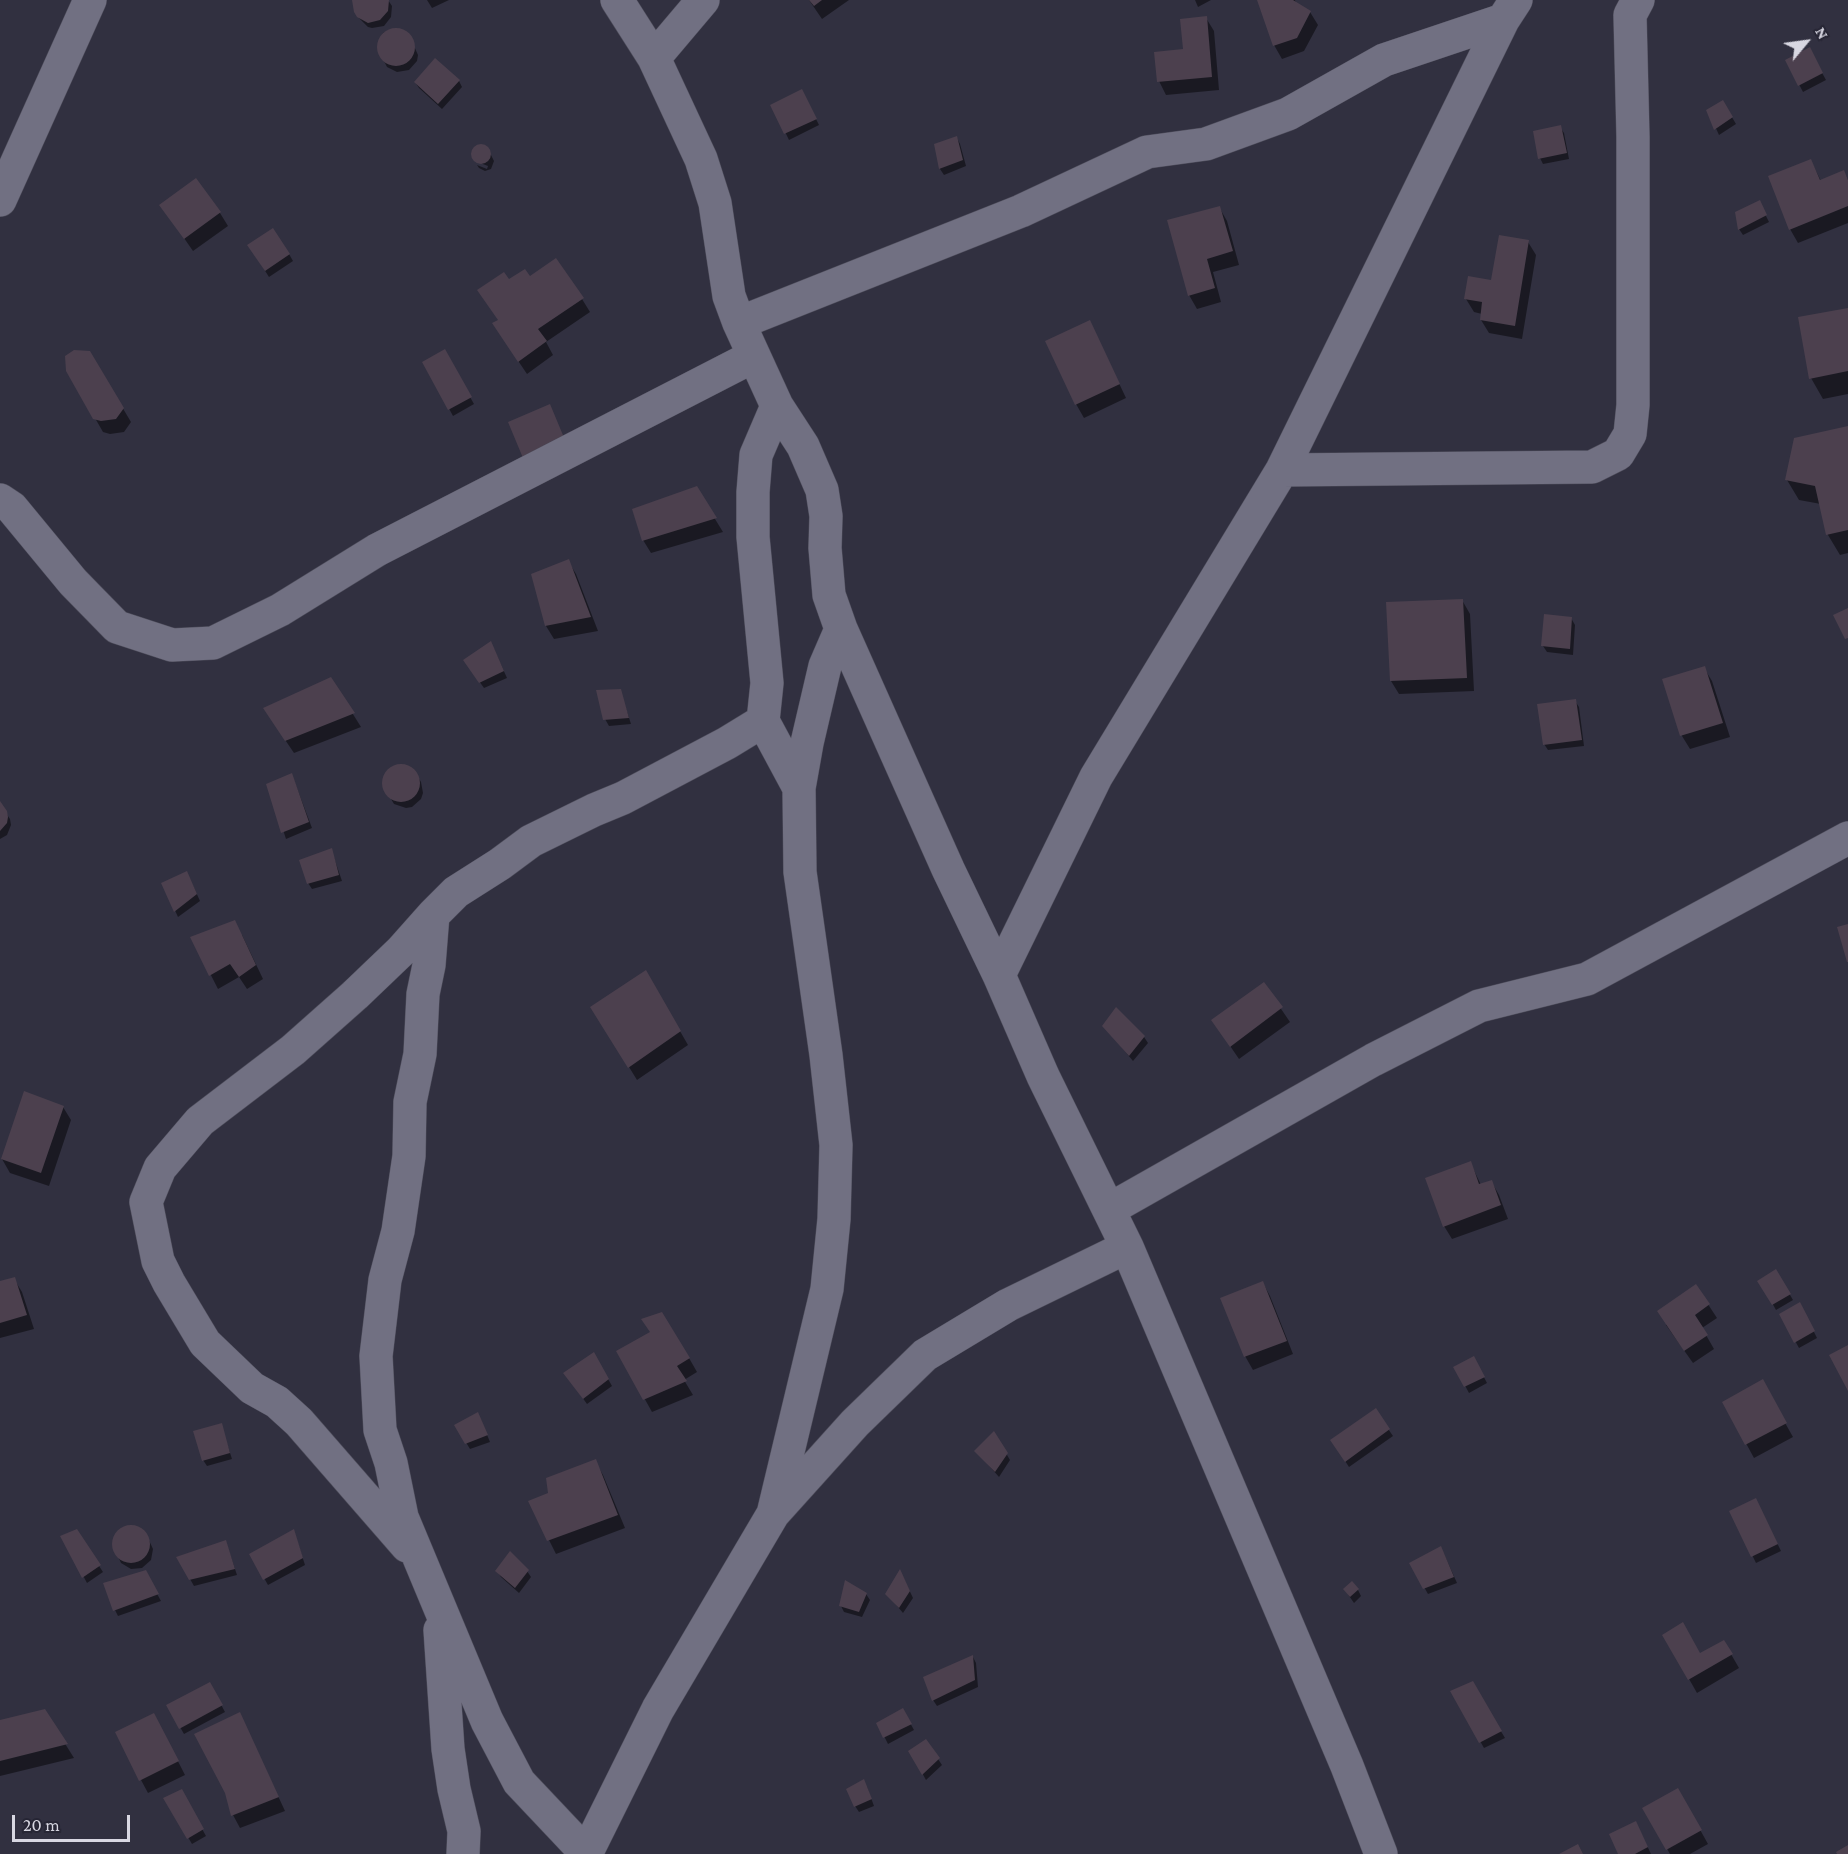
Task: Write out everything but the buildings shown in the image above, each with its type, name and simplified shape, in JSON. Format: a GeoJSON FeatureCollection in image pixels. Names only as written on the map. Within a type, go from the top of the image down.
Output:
{"type":"FeatureCollection","features":[{"type":"Feature","properties":{"kind":"street"},"geometry":{"type":"LineString","coordinates":[[0,200],[90,0]]}},
{"type":"Feature","properties":{"kind":"street"},"geometry":{"type":"LineString","coordinates":[[617,0],[654,58],[701,159],[715,203],[729,296],[777,406],[803,446],[822,490],[826,516],[825,548],[829,595],[840,629],[1043,1076],[1127,1247],[1333,1734],[1381,1854]]}},
{"type":"Feature","properties":{"kind":"street"},"geometry":{"type":"LineString","coordinates":[[654,58],[703,0]]}},
{"type":"Feature","properties":{"kind":"street"},"geometry":{"type":"LineString","coordinates":[[1282,470],[1592,467],[1618,454],[1630,434],[1633,405],[1633,137],[1630,15],[1638,0]]}},
{"type":"Feature","properties":{"kind":"street"},"geometry":{"type":"LineString","coordinates":[[739,323],[1021,211],[1147,152],[1206,144],[1288,114],[1384,60],[1510,10]]}},
{"type":"Feature","properties":{"kind":"street"},"geometry":{"type":"LineString","coordinates":[[999,975],[1096,777],[1282,470],[1510,10]]}},
{"type":"Feature","properties":{"kind":"street"},"geometry":{"type":"LineString","coordinates":[[0,500],[12,508],[73,582],[117,627],[171,645],[213,643],[280,610],[377,549],[754,356]]}},
{"type":"Feature","properties":{"kind":"street"},"geometry":{"type":"LineString","coordinates":[[777,406],[756,454],[753,492],[753,537],[767,683],[763,721],[799,788]]}},
{"type":"Feature","properties":{"kind":"street"},"geometry":{"type":"LineString","coordinates":[[772,1514],[827,1289],[834,1219],[836,1145],[826,1055],[800,872],[799,788],[822,675],[840,629]]}},
{"type":"Feature","properties":{"kind":"street"},"geometry":{"type":"LineString","coordinates":[[420,1561],[298,1422],[277,1402],[252,1388],[205,1343],[158,1261],[146,1202],[160,1168],[200,1121],[293,1050],[355,995],[401,951],[456,892],[531,841],[623,798],[727,743],[763,721]]}},
{"type":"Feature","properties":{"kind":"street"},"geometry":{"type":"LineString","coordinates":[[1110,1209],[1373,1060],[1469,1011],[1514,996],[1587,980],[1848,838]]}},
{"type":"Feature","properties":{"kind":"street"},"geometry":{"type":"LineString","coordinates":[[433,915],[429,965],[423,994],[420,1054],[410,1102],[408,1156],[398,1231],[385,1280],[376,1356],[380,1430],[391,1463],[402,1517],[487,1721],[519,1782],[587,1854],[658,1708],[772,1514],[855,1423],[924,1355],[1008,1305],[1127,1247]]}},
{"type":"Feature","properties":{"kind":"street"},"geometry":{"type":"LineString","coordinates":[[439,1610],[446,1730],[454,1789],[464,1831],[463,1854]]}}]}
